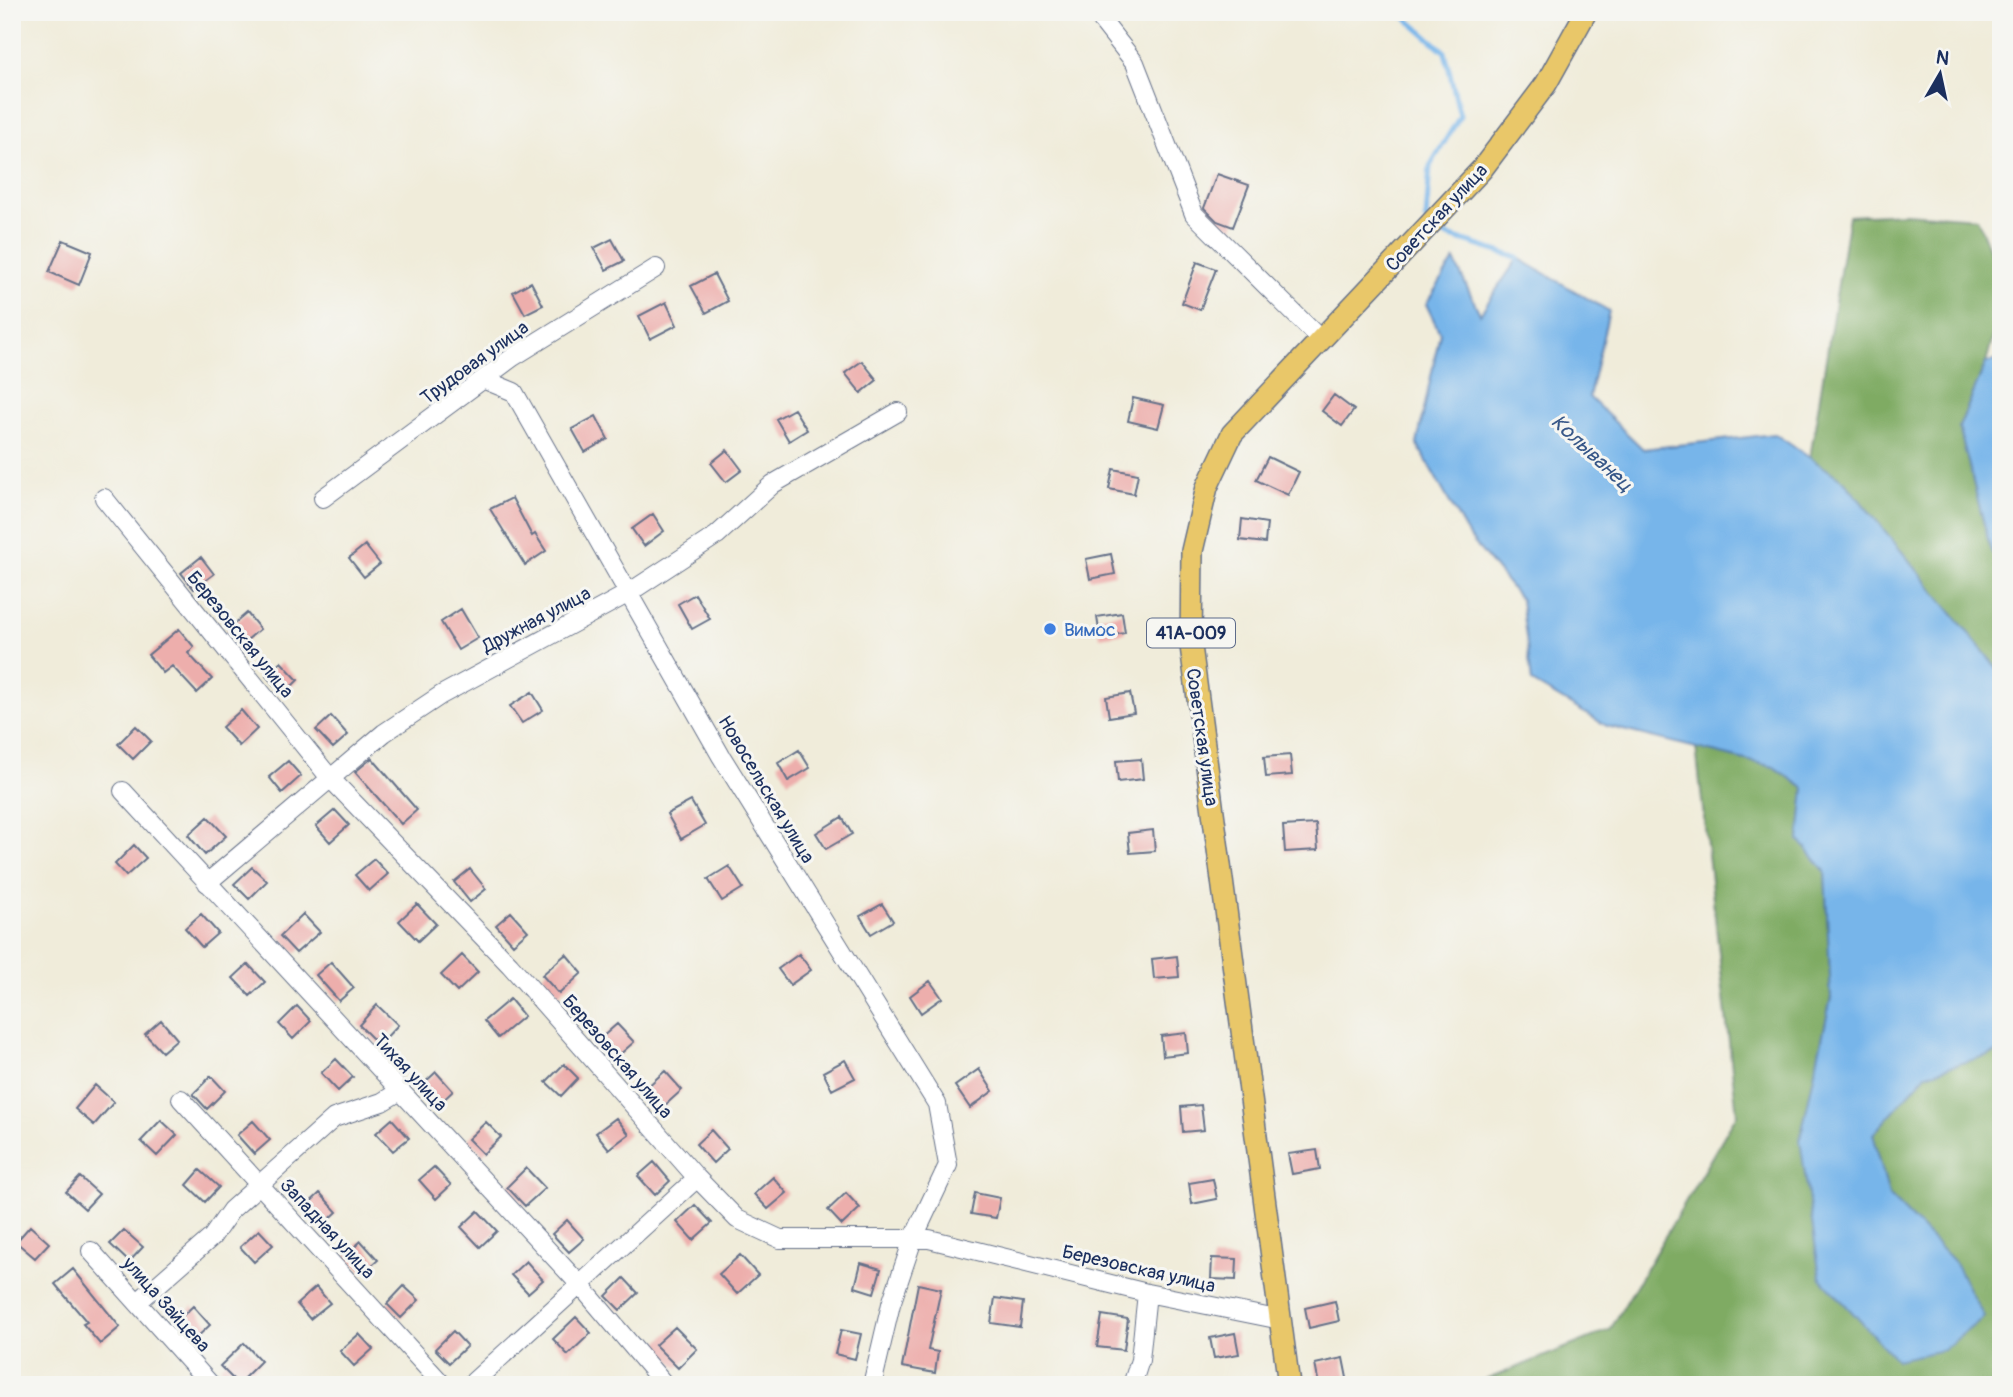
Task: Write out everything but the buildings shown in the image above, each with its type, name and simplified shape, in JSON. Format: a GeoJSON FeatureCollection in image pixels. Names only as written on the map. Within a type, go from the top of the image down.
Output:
{"type":"FeatureCollection","features":[{"type":"Feature","properties":{"kind":"main road","name":"Советская улица"},"geometry":{"type":"LineString","coordinates":[[1289,1385],[1191,646],[1192,551],[1207,487],[1232,434],[1482,169],[1546,84],[1586,12]]}},
{"type":"Feature","properties":{"kind":"street"},"geometry":{"type":"LineString","coordinates":[[1095,12],[1135,63],[1194,214],[1320,338]]}},
{"type":"Feature","properties":{"kind":"street","name":"Трудовая улица"},"geometry":{"type":"LineString","coordinates":[[323,498],[513,357],[656,268]]}},
{"type":"Feature","properties":{"kind":"street","name":"Новосельская улица"},"geometry":{"type":"LineString","coordinates":[[485,380],[514,391],[721,757],[937,1104],[948,1165],[913,1239],[891,1304],[872,1385]]}},
{"type":"Feature","properties":{"kind":"street","name":"Дружная улица"},"geometry":{"type":"LineString","coordinates":[[207,883],[384,733],[441,695],[627,594],[717,535],[774,484],[898,412]]}},
{"type":"Feature","properties":{"kind":"street","name":"Березовская улица"},"geometry":{"type":"LineString","coordinates":[[104,498],[330,778],[510,965],[696,1178],[737,1219],[780,1239],[929,1239],[1147,1293],[1281,1320]]}},
{"type":"Feature","properties":{"kind":"street","name":"Тихая улица"},"geometry":{"type":"LineString","coordinates":[[123,792],[581,1286],[664,1385]]}},
{"type":"Feature","properties":{"kind":"street"},"geometry":{"type":"LineString","coordinates":[[138,1303],[212,1237],[231,1210],[334,1118],[382,1102],[400,1091]]}},
{"type":"Feature","properties":{"kind":"street","name":"Западная улица"},"geometry":{"type":"LineString","coordinates":[[181,1099],[443,1385]]}},
{"type":"Feature","properties":{"kind":"street"},"geometry":{"type":"LineString","coordinates":[[470,1385],[696,1178]]}},
{"type":"Feature","properties":{"kind":"street","name":"улица Зайцева"},"geometry":{"type":"LineString","coordinates":[[91,1251],[211,1385]]}},
{"type":"Feature","properties":{"kind":"street"},"geometry":{"type":"LineString","coordinates":[[1132,1385],[1140,1360],[1147,1293]]}},
{"type":"Feature","properties":{"kind":"green space"},"geometry":{"type":"Polygon","coordinates":[[[1905,213],[1977,218],[2001,278],[2001,305],[1986,363],[1959,427],[1991,551],[2001,565],[2001,673],[1844,481],[1810,458],[1849,216],[1905,213]]]}},
{"type":"Feature","properties":{"kind":"green space"},"geometry":{"type":"Polygon","coordinates":[[[1696,747],[1774,767],[1804,788],[1799,839],[1825,871],[1831,998],[1800,1140],[1955,1263],[1889,1196],[1873,1134],[1926,1074],[2001,1051],[2001,1385],[1473,1385],[1610,1330],[1737,1114],[1696,747]]]}},
{"type":"Feature","properties":{"kind":"water"},"geometry":{"type":"Polygon","coordinates":[[[1518,258],[1609,311],[1589,397],[1643,449],[1775,434],[1844,481],[2001,673],[2001,1051],[1926,1074],[1873,1134],[1889,1196],[1955,1263],[1984,1317],[1943,1350],[1896,1360],[1820,1277],[1800,1140],[1831,998],[1825,871],[1799,840],[1804,788],[1774,767],[1607,726],[1532,682],[1521,600],[1468,535],[1417,444],[1440,333],[1426,304],[1454,260],[1480,314],[1518,258]]]}},
{"type":"Feature","properties":{"kind":"water"},"geometry":{"type":"Polygon","coordinates":[[[2001,359],[2001,565],[1991,551],[1959,427],[1986,363],[2001,359]]]}},
{"type":"Feature","properties":{"kind":"waterway","name":"Колыванец"},"geometry":{"type":"LineString","coordinates":[[1399,12],[1445,52],[1460,116],[1430,166],[1426,219]]}},
{"type":"Feature","properties":{"kind":"waterway","name":"Колыванец"},"geometry":{"type":"LineString","coordinates":[[1432,231],[1518,258],[1518,263]]}},
{"type":"Feature","properties":{"kind":"place","name":"Вимос"},"geometry":{"type":"Point","coordinates":[1050,629]}}]}
